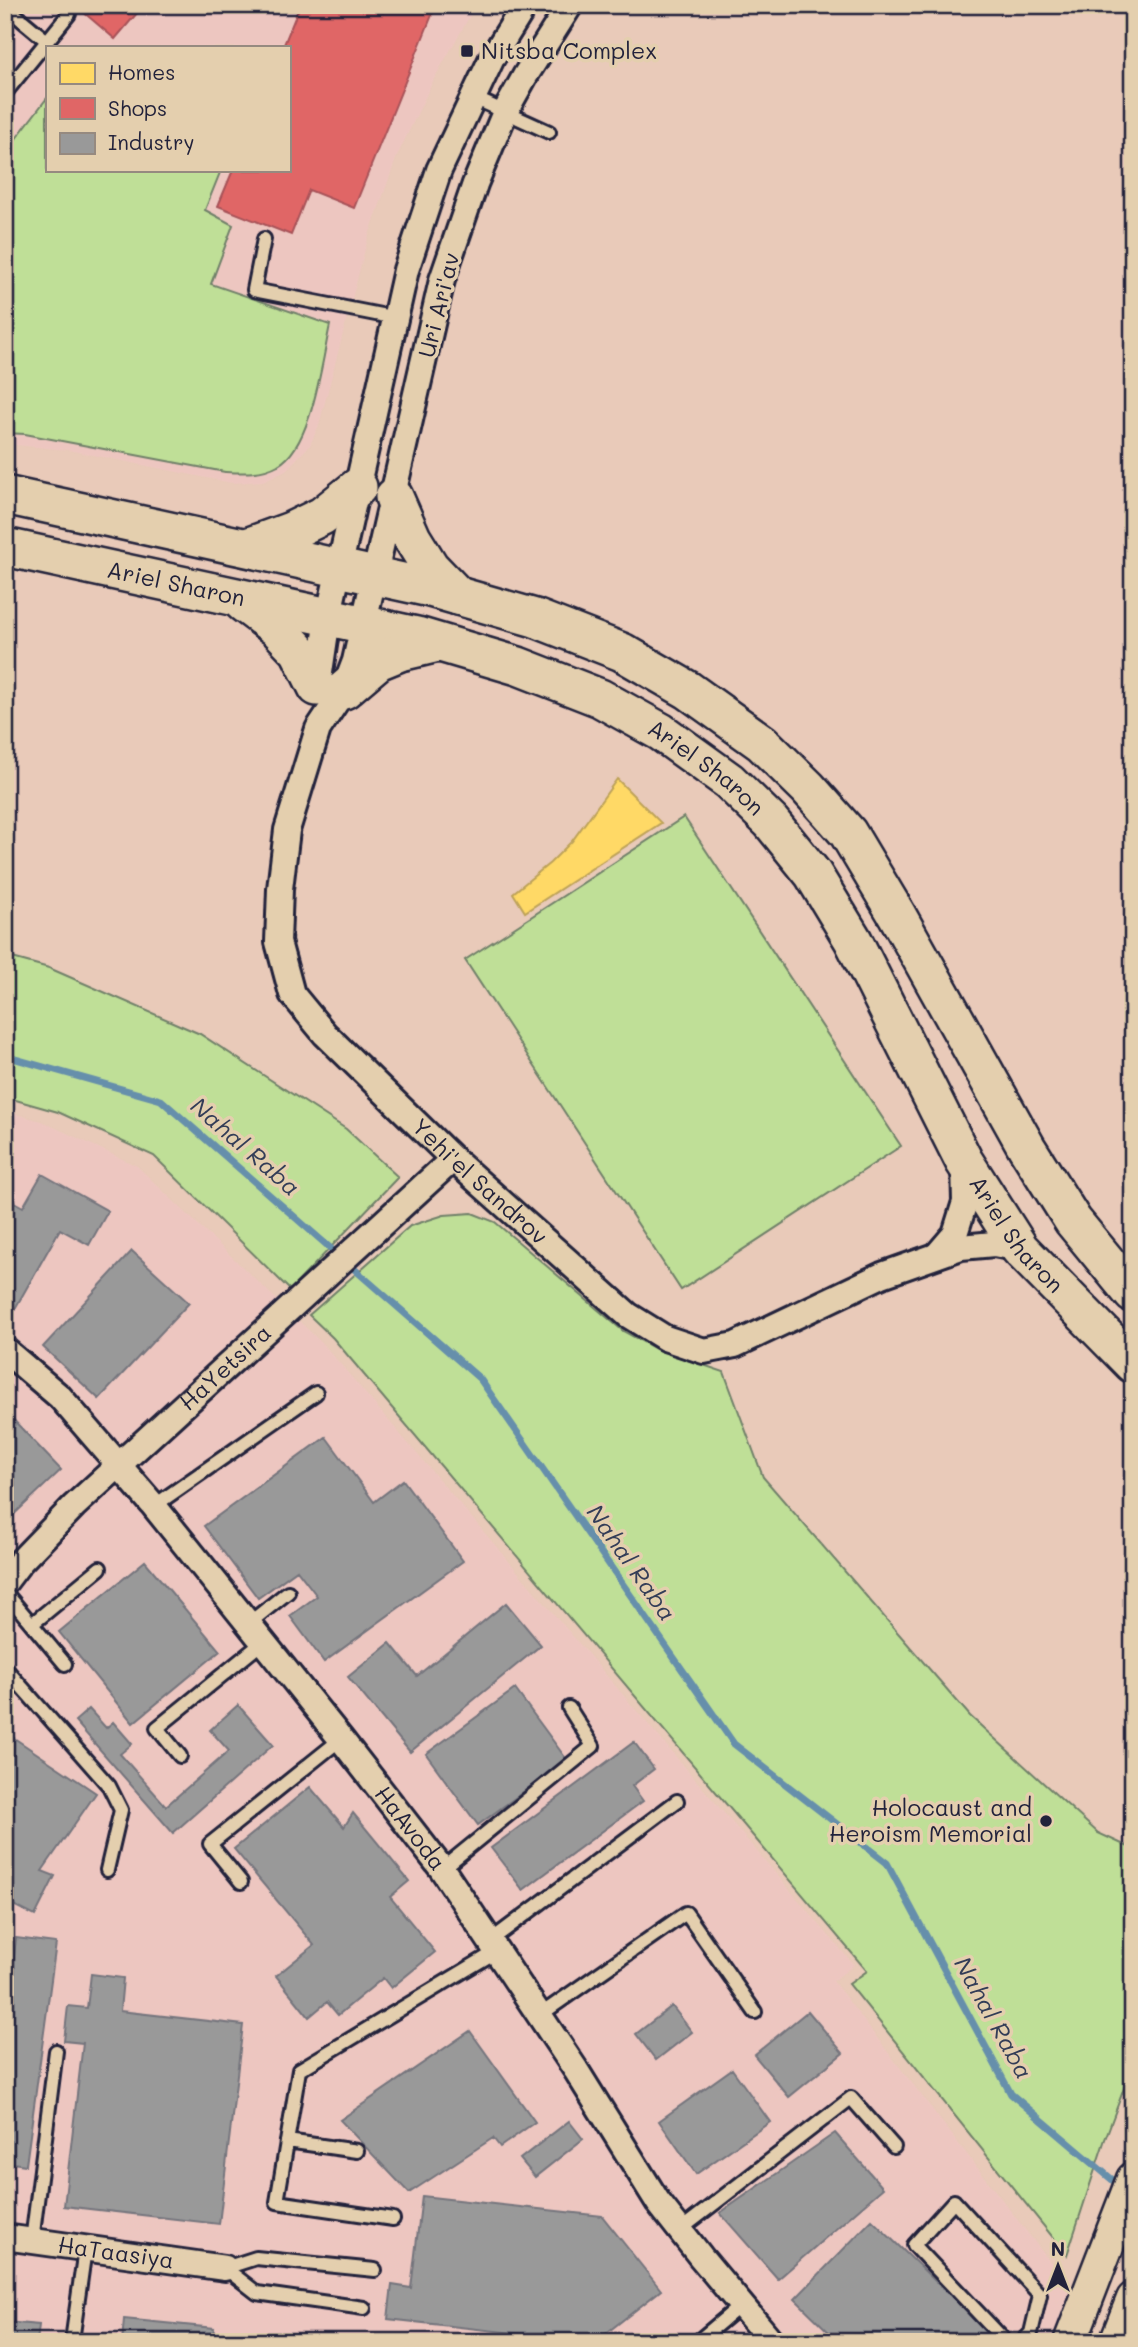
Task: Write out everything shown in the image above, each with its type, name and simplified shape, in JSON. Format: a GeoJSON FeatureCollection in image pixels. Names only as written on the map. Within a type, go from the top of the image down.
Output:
{"type":"FeatureCollection","features":[{"type":"Feature","properties":{"kind":"main road"},"geometry":{"type":"LineString","coordinates":[[247,548],[322,516],[358,487]]}},
{"type":"Feature","properties":{"kind":"main road"},"geometry":{"type":"LineString","coordinates":[[5,495],[458,596],[535,618],[622,652],[688,690],[762,743],[808,788],[848,833],[1027,1148],[1090,1242],[1133,1294]]}},
{"type":"Feature","properties":{"kind":"main road"},"geometry":{"type":"LineString","coordinates":[[394,498],[412,538],[430,567],[458,596]]}},
{"type":"Feature","properties":{"kind":"main road","name":"Ariel Sharon"},"geometry":{"type":"LineString","coordinates":[[5,547],[439,643],[518,666],[600,698],[661,732],[729,781],[780,832],[814,874],[853,940],[964,1161],[1020,1249],[1133,1364]]}},
{"type":"Feature","properties":{"kind":"main road"},"geometry":{"type":"LineString","coordinates":[[233,596],[278,629],[330,689],[400,652],[439,643]]}},
{"type":"Feature","properties":{"kind":"street","name":"Uri Ari'av"},"geometry":{"type":"LineString","coordinates":[[340,568],[406,270],[439,170],[492,58],[525,5]]}},
{"type":"Feature","properties":{"kind":"street","name":"Uri Ari'av"},"geometry":{"type":"LineString","coordinates":[[365,626],[442,280],[475,184],[505,112],[570,5]]}},
{"type":"Feature","properties":{"kind":"street","name":"Yehi'el Sandrov"},"geometry":{"type":"LineString","coordinates":[[340,568],[328,618],[330,689],[287,830],[280,889],[278,942],[292,994],[325,1034],[453,1159],[628,1315],[664,1338],[704,1351],[735,1345],[882,1275],[936,1255],[961,1247],[994,1244],[1020,1249]]}},
{"type":"Feature","properties":{"kind":"street","name":"Yehi'el Sandrov"},"geometry":{"type":"LineString","coordinates":[[330,689],[355,662],[365,626]]}},
{"type":"Feature","properties":{"kind":"street","name":"HaYetsira"},"geometry":{"type":"LineString","coordinates":[[5,1582],[21,1561],[74,1506],[453,1159]]}},
{"type":"Feature","properties":{"kind":"street"},"geometry":{"type":"LineString","coordinates":[[936,1255],[955,1234],[965,1202],[964,1161]]}},
{"type":"Feature","properties":{"kind":"street","name":"HaAvoda"},"geometry":{"type":"LineString","coordinates":[[5,1350],[60,1397],[154,1506],[442,1869],[540,2015],[658,2202],[772,2342]]}},
{"type":"Feature","properties":{"kind":"street"},"geometry":{"type":"LineString","coordinates":[[1070,2342],[1133,2179]]}},
{"type":"Feature","properties":{"kind":"street","name":"HaTaasiya"},"geometry":{"type":"LineString","coordinates":[[5,2237],[225,2268]]}},
{"type":"Feature","properties":{"kind":"street"},"geometry":{"type":"LineString","coordinates":[[1116,2342],[1133,2299]]}},
{"type":"Feature","properties":{"kind":"lane"},"geometry":{"type":"LineString","coordinates":[[5,6],[47,41]]}},
{"type":"Feature","properties":{"kind":"lane"},"geometry":{"type":"LineString","coordinates":[[5,93],[69,14]]}},
{"type":"Feature","properties":{"kind":"lane"},"geometry":{"type":"LineString","coordinates":[[472,97],[549,132]]}},
{"type":"Feature","properties":{"kind":"lane"},"geometry":{"type":"LineString","coordinates":[[264,239],[254,290],[396,318]]}},
{"type":"Feature","properties":{"kind":"lane"},"geometry":{"type":"LineString","coordinates":[[154,1506],[316,1393]]}},
{"type":"Feature","properties":{"kind":"lane"},"geometry":{"type":"LineString","coordinates":[[32,1624],[100,1568]]}},
{"type":"Feature","properties":{"kind":"lane"},"geometry":{"type":"LineString","coordinates":[[180,1756],[157,1728],[256,1633],[288,1591]]}},
{"type":"Feature","properties":{"kind":"lane"},"geometry":{"type":"LineString","coordinates":[[5,1592],[65,1664]]}},
{"type":"Feature","properties":{"kind":"lane"},"geometry":{"type":"LineString","coordinates":[[5,1668],[109,1786],[121,1810],[107,1870]]}},
{"type":"Feature","properties":{"kind":"lane"},"geometry":{"type":"LineString","coordinates":[[442,1869],[593,1746],[569,1708]]}},
{"type":"Feature","properties":{"kind":"lane"},"geometry":{"type":"LineString","coordinates":[[241,1882],[210,1844],[341,1739]]}},
{"type":"Feature","properties":{"kind":"lane"},"geometry":{"type":"LineString","coordinates":[[393,2219],[277,2202],[299,2070],[493,1946],[677,1801]]}},
{"type":"Feature","properties":{"kind":"lane"},"geometry":{"type":"LineString","coordinates":[[540,2015],[686,1913],[755,2012]]}},
{"type":"Feature","properties":{"kind":"lane"},"geometry":{"type":"LineString","coordinates":[[32,2241],[56,2051]]}},
{"type":"Feature","properties":{"kind":"lane"},"geometry":{"type":"LineString","coordinates":[[680,2230],[851,2098],[894,2147]]}},
{"type":"Feature","properties":{"kind":"lane"},"geometry":{"type":"LineString","coordinates":[[287,2141],[358,2151]]}},
{"type":"Feature","properties":{"kind":"lane"},"geometry":{"type":"LineString","coordinates":[[1006,2342],[914,2245],[954,2201],[1040,2295],[1031,2333],[1022,2342]]}},
{"type":"Feature","properties":{"kind":"lane"},"geometry":{"type":"LineString","coordinates":[[72,2341],[85,2249]]}},
{"type":"Feature","properties":{"kind":"lane"},"geometry":{"type":"LineString","coordinates":[[225,2268],[256,2258],[375,2270]]}},
{"type":"Feature","properties":{"kind":"lane"},"geometry":{"type":"LineString","coordinates":[[225,2268],[257,2293],[364,2308]]}},
{"type":"Feature","properties":{"kind":"lane"},"geometry":{"type":"LineString","coordinates":[[697,2342],[741,2305]]}},
{"type":"Feature","properties":{"kind":"shaded area"},"geometry":{"type":"Polygon","coordinates":[[[5,5],[476,5],[434,79],[397,156],[368,238],[319,425],[310,445],[286,470],[263,481],[232,483],[68,450],[5,444],[5,5]]]}},
{"type":"Feature","properties":{"kind":"shaded area"},"geometry":{"type":"Polygon","coordinates":[[[5,1111],[41,1121],[137,1166],[324,1345],[854,1965],[833,1981],[1071,2289],[1062,2342],[5,2342],[5,1111]]]}},
{"type":"Feature","properties":{"kind":"green space"},"geometry":{"type":"Polygon","coordinates":[[[46,99],[46,172],[220,172],[205,210],[233,225],[211,284],[330,325],[314,402],[299,441],[290,455],[272,468],[246,473],[225,472],[25,434],[5,433],[5,153],[46,99]]]}},
{"type":"Feature","properties":{"kind":"green space"},"geometry":{"type":"Polygon","coordinates":[[[684,817],[901,1146],[681,1290],[465,960],[684,817]]]}},
{"type":"Feature","properties":{"kind":"green space"},"geometry":{"type":"Polygon","coordinates":[[[5,956],[49,968],[200,1034],[346,1129],[398,1177],[290,1290],[154,1156],[58,1112],[5,1097],[5,956]]]}},
{"type":"Feature","properties":{"kind":"green space"},"geometry":{"type":"Polygon","coordinates":[[[472,1213],[495,1222],[623,1331],[656,1349],[724,1372],[763,1477],[970,1716],[1098,1833],[1133,1849],[1133,2064],[1067,2255],[849,1984],[867,1971],[333,1338],[309,1315],[410,1226],[444,1215],[472,1213]]]}},
{"type":"Feature","properties":{"kind":"building: Homes"},"geometry":{"type":"Polygon","coordinates":[[[617,779],[661,823],[525,912],[513,893],[572,841],[617,779]]]}},
{"type":"Feature","properties":{"kind":"building: Shops"},"geometry":{"type":"Polygon","coordinates":[[[75,5],[144,5],[115,39],[75,5]]]}},
{"type":"Feature","properties":{"kind":"building: Shops"},"geometry":{"type":"Polygon","coordinates":[[[300,5],[374,5],[383,13],[387,5],[436,5],[354,208],[309,190],[291,235],[218,206],[232,172],[290,172],[290,46],[283,46],[300,5]]]}},
{"type":"Feature","properties":{"kind":"building: Industry"},"geometry":{"type":"Polygon","coordinates":[[[42,1174],[108,1211],[89,1245],[60,1229],[8,1321],[5,1320],[5,1217],[14,1202],[23,1207],[42,1174]]]}},
{"type":"Feature","properties":{"kind":"building: Industry"},"geometry":{"type":"Polygon","coordinates":[[[132,1251],[189,1303],[99,1399],[43,1347],[132,1251]]]}},
{"type":"Feature","properties":{"kind":"building: Industry"},"geometry":{"type":"Polygon","coordinates":[[[5,1411],[61,1470],[5,1523],[5,1411]]]}},
{"type":"Feature","properties":{"kind":"building: Industry"},"geometry":{"type":"Polygon","coordinates":[[[326,1437],[374,1502],[403,1480],[463,1561],[324,1662],[290,1616],[317,1596],[297,1570],[258,1598],[204,1526],[326,1437]]]}},
{"type":"Feature","properties":{"kind":"building: Industry"},"geometry":{"type":"Polygon","coordinates":[[[145,1561],[220,1651],[133,1723],[59,1632],[145,1561]]]}},
{"type":"Feature","properties":{"kind":"building: Industry"},"geometry":{"type":"Polygon","coordinates":[[[506,1603],[541,1645],[410,1752],[348,1677],[390,1643],[417,1676],[506,1603]]]}},
{"type":"Feature","properties":{"kind":"building: Industry"},"geometry":{"type":"Polygon","coordinates":[[[515,1689],[567,1760],[478,1825],[426,1754],[515,1689]]]}},
{"type":"Feature","properties":{"kind":"building: Industry"},"geometry":{"type":"Polygon","coordinates":[[[238,1705],[273,1745],[173,1833],[75,1721],[89,1709],[106,1728],[113,1722],[132,1744],[120,1754],[166,1806],[229,1751],[210,1730],[238,1705]]]}},
{"type":"Feature","properties":{"kind":"building: Industry"},"geometry":{"type":"Polygon","coordinates":[[[5,1732],[96,1793],[42,1871],[55,1876],[35,1916],[5,1901],[5,1732]]]}},
{"type":"Feature","properties":{"kind":"building: Industry"},"geometry":{"type":"Polygon","coordinates":[[[634,1742],[654,1769],[632,1786],[643,1801],[523,1890],[491,1848],[634,1742]]]}},
{"type":"Feature","properties":{"kind":"building: Industry"},"geometry":{"type":"Polygon","coordinates":[[[310,1787],[344,1827],[353,1813],[409,1881],[390,1897],[435,1952],[391,1988],[383,1978],[338,2015],[327,2002],[309,2017],[276,1976],[314,1945],[234,1849],[310,1787]]]}},
{"type":"Feature","properties":{"kind":"building: Industry"},"geometry":{"type":"Polygon","coordinates":[[[16,1938],[56,1943],[26,2165],[5,2162],[5,1973],[12,1974],[16,1938]]]}},
{"type":"Feature","properties":{"kind":"building: Industry"},"geometry":{"type":"Polygon","coordinates":[[[91,1974],[123,1978],[120,2011],[243,2025],[219,2224],[64,2206],[83,2043],[64,2041],[68,2006],[87,2008],[91,1974]]]}},
{"type":"Feature","properties":{"kind":"building: Industry"},"geometry":{"type":"Polygon","coordinates":[[[672,2006],[692,2032],[656,2060],[636,2034],[672,2006]]]}},
{"type":"Feature","properties":{"kind":"building: Industry"},"geometry":{"type":"Polygon","coordinates":[[[808,2011],[843,2053],[789,2097],[754,2055],[808,2011]]]}},
{"type":"Feature","properties":{"kind":"building: Industry"},"geometry":{"type":"Polygon","coordinates":[[[470,2031],[535,2122],[500,2147],[493,2138],[409,2193],[340,2120],[470,2031]]]}},
{"type":"Feature","properties":{"kind":"building: Industry"},"geometry":{"type":"Polygon","coordinates":[[[732,2069],[770,2122],[696,2174],[659,2121],[732,2069]]]}},
{"type":"Feature","properties":{"kind":"building: Industry"},"geometry":{"type":"Polygon","coordinates":[[[569,2121],[583,2139],[535,2177],[520,2159],[569,2121]]]}},
{"type":"Feature","properties":{"kind":"building: Industry"},"geometry":{"type":"Polygon","coordinates":[[[835,2133],[883,2188],[778,2279],[720,2213],[835,2133]]]}},
{"type":"Feature","properties":{"kind":"building: Industry"},"geometry":{"type":"Polygon","coordinates":[[[422,2196],[602,2216],[661,2290],[595,2342],[388,2319],[392,2285],[411,2288],[422,2196]]]}},
{"type":"Feature","properties":{"kind":"building: Industry"},"geometry":{"type":"Polygon","coordinates":[[[872,2220],[991,2335],[984,2342],[839,2342],[795,2299],[872,2220]]]}},
{"type":"Feature","properties":{"kind":"building: Industry"},"geometry":{"type":"Polygon","coordinates":[[[5,2289],[9,2289],[5,2322],[5,2289]]]}},
{"type":"Feature","properties":{"kind":"building: Industry"},"geometry":{"type":"Polygon","coordinates":[[[124,2319],[214,2328],[212,2342],[122,2342],[124,2319]]]}},
{"type":"Feature","properties":{"kind":"building: Industry"},"geometry":{"type":"Polygon","coordinates":[[[5,2322],[39,2325],[37,2342],[5,2342],[5,2322]]]}},
{"type":"Feature","properties":{"kind":"waterway","name":"Nahal Raba"},"geometry":{"type":"LineString","coordinates":[[5,1056],[161,1100],[480,1379],[734,1744],[887,1863],[1011,2094],[1122,2188]]}},
{"type":"Feature","properties":{"kind":"place","name":"Nitsba Complex"},"geometry":{"type":"Point","coordinates":[467,51]}},
{"type":"Feature","properties":{"kind":"place","name":"Holocaust and Heroism Memorial"},"geometry":{"type":"Point","coordinates":[1046,1821]}}]}
